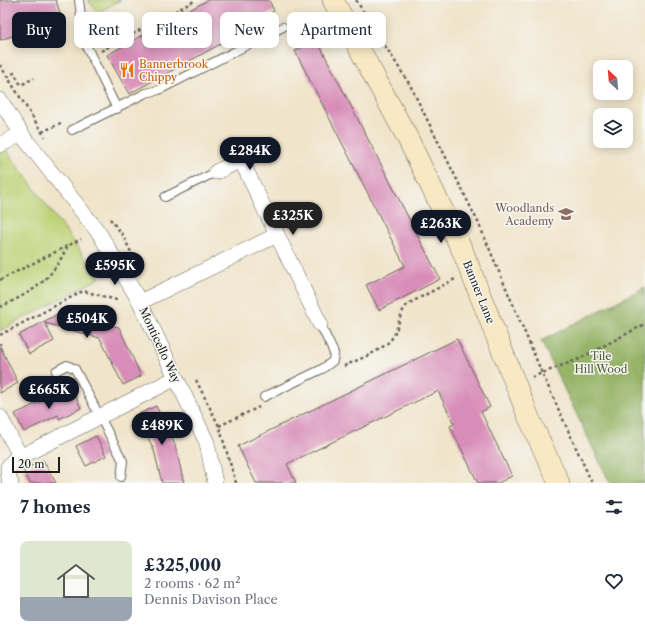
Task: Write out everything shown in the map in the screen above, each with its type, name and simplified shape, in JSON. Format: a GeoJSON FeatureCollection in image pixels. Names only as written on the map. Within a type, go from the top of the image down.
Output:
{"type":"FeatureCollection","features":[{"type":"Feature","properties":{"kind":"street","name":"Banner Lane"},"geometry":{"type":"LineString","coordinates":[[333,0],[425,172],[471,271],[529,418],[559,483]]}},
{"type":"Feature","properties":{"kind":"street","name":"Monticello Way"},"geometry":{"type":"LineString","coordinates":[[0,100],[21,134],[98,233],[140,302],[206,443],[215,483]]}},
{"type":"Feature","properties":{"kind":"street"},"geometry":{"type":"LineString","coordinates":[[0,145],[21,134]]}},
{"type":"Feature","properties":{"kind":"street"},"geometry":{"type":"LineString","coordinates":[[216,172],[272,145]]}},
{"type":"Feature","properties":{"kind":"street"},"geometry":{"type":"LineString","coordinates":[[241,160],[320,324]]}},
{"type":"Feature","properties":{"kind":"street"},"geometry":{"type":"LineString","coordinates":[[140,302],[277,235]]}},
{"type":"Feature","properties":{"kind":"street"},"geometry":{"type":"LineString","coordinates":[[11,483],[4,465],[98,416],[176,378]]}},
{"type":"Feature","properties":{"kind":"street"},"geometry":{"type":"LineString","coordinates":[[0,417],[20,456]]}},
{"type":"Feature","properties":{"kind":"lane"},"geometry":{"type":"LineString","coordinates":[[79,0],[80,12]]}},
{"type":"Feature","properties":{"kind":"lane"},"geometry":{"type":"LineString","coordinates":[[72,130],[146,93],[159,90],[283,28]]}},
{"type":"Feature","properties":{"kind":"lane"},"geometry":{"type":"LineString","coordinates":[[88,48],[117,108]]}},
{"type":"Feature","properties":{"kind":"lane"},"geometry":{"type":"LineString","coordinates":[[165,197],[216,172]]}},
{"type":"Feature","properties":{"kind":"lane"},"geometry":{"type":"LineString","coordinates":[[264,397],[322,370],[333,361],[334,353],[320,324]]}},
{"type":"Feature","properties":{"kind":"lane"},"geometry":{"type":"LineString","coordinates":[[56,371],[67,365],[74,369],[123,461],[121,477]]}},
{"type":"Feature","properties":{"kind":"path"},"geometry":{"type":"LineString","coordinates":[[91,56],[196,0]]}},
{"type":"Feature","properties":{"kind":"path"},"geometry":{"type":"LineString","coordinates":[[356,0],[410,85],[478,222],[542,373],[592,483]]}},
{"type":"Feature","properties":{"kind":"path"},"geometry":{"type":"LineString","coordinates":[[0,65],[46,139]]}},
{"type":"Feature","properties":{"kind":"path"},"geometry":{"type":"LineString","coordinates":[[7,77],[14,74],[21,85],[34,78]]}},
{"type":"Feature","properties":{"kind":"path"},"geometry":{"type":"LineString","coordinates":[[42,132],[69,118]]}},
{"type":"Feature","properties":{"kind":"path"},"geometry":{"type":"LineString","coordinates":[[0,280],[82,239]]}},
{"type":"Feature","properties":{"kind":"path"},"geometry":{"type":"LineString","coordinates":[[0,307],[44,283],[60,263],[68,245]]}},
{"type":"Feature","properties":{"kind":"path"},"geometry":{"type":"LineString","coordinates":[[343,367],[374,353],[393,337],[403,308],[408,304],[471,271]]}},
{"type":"Feature","properties":{"kind":"path"},"geometry":{"type":"LineString","coordinates":[[0,335],[83,291],[117,300]]}},
{"type":"Feature","properties":{"kind":"path"},"geometry":{"type":"LineString","coordinates":[[542,373],[578,359],[645,324]]}},
{"type":"Feature","properties":{"kind":"path"},"geometry":{"type":"LineString","coordinates":[[220,426],[261,406]]}},
{"type":"Feature","properties":{"kind":"green space"},"geometry":{"type":"Polygon","coordinates":[[[87,0],[121,0],[98,12],[87,0]]]}},
{"type":"Feature","properties":{"kind":"green space"},"geometry":{"type":"Polygon","coordinates":[[[4,147],[100,278],[0,331],[0,149],[4,147]]]}},
{"type":"Feature","properties":{"kind":"green space","name":"Tile Hill Wood"},"geometry":{"type":"Polygon","coordinates":[[[645,287],[645,483],[610,483],[541,341],[645,287]]]}},
{"type":"Feature","properties":{"kind":"building"},"geometry":{"type":"Polygon","coordinates":[[[0,0],[56,0],[60,12],[12,12],[12,36],[0,40],[0,0]]]}},
{"type":"Feature","properties":{"kind":"building"},"geometry":{"type":"Polygon","coordinates":[[[208,0],[269,0],[274,11],[220,12],[220,44],[129,94],[107,55],[120,48],[134,48],[134,40],[142,36],[142,48],[212,48],[212,12],[186,12],[208,0]]]}},
{"type":"Feature","properties":{"kind":"building"},"geometry":{"type":"Polygon","coordinates":[[[301,48],[321,48],[440,279],[379,310],[366,285],[405,266],[295,51],[301,48]]]}},
{"type":"Feature","properties":{"kind":"building"},"geometry":{"type":"Polygon","coordinates":[[[79,308],[107,316],[104,324],[119,327],[141,376],[123,385],[100,338],[45,323],[54,341],[29,354],[19,335],[67,309],[78,311],[79,308]]]}},
{"type":"Feature","properties":{"kind":"building"},"geometry":{"type":"Polygon","coordinates":[[[457,339],[490,407],[481,412],[512,476],[498,483],[478,483],[450,426],[454,424],[438,391],[287,464],[296,483],[256,483],[238,446],[457,339]]]}},
{"type":"Feature","properties":{"kind":"building"},"geometry":{"type":"Polygon","coordinates":[[[0,346],[18,383],[0,393],[0,346]]]}},
{"type":"Feature","properties":{"kind":"building"},"geometry":{"type":"Polygon","coordinates":[[[71,387],[81,408],[59,419],[58,415],[24,432],[15,414],[71,387]]]}},
{"type":"Feature","properties":{"kind":"building"},"geometry":{"type":"Polygon","coordinates":[[[156,406],[175,445],[184,483],[162,483],[154,450],[137,415],[156,406]]]}},
{"type":"Feature","properties":{"kind":"building"},"geometry":{"type":"Polygon","coordinates":[[[96,436],[106,456],[86,466],[76,446],[96,436]]]}},
{"type":"Feature","properties":{"kind":"building"},"geometry":{"type":"Polygon","coordinates":[[[43,460],[56,483],[30,483],[23,470],[43,460]]]}},
{"type":"Feature","properties":{"kind":"place","name":"Bannerbrook Chippy"},"geometry":{"type":"Point","coordinates":[127,70]}},
{"type":"Feature","properties":{"kind":"place","name":"Woodlands Academy"},"geometry":{"type":"Point","coordinates":[566,214]}}]}
